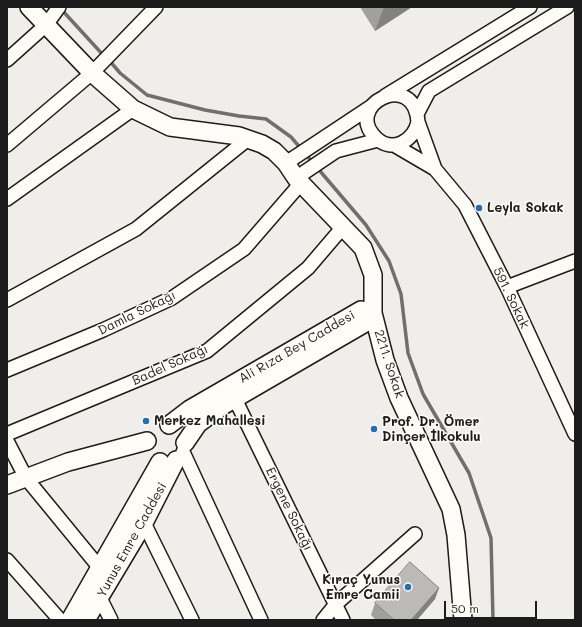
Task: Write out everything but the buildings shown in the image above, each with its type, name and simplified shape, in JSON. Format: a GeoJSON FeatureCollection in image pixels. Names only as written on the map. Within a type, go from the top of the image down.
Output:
{"type":"FeatureCollection","features":[{"type":"Feature","properties":{"kind":"street","name":"2211. Sokak"},"geometry":{"type":"LineString","coordinates":[[29,7],[52,16],[95,70],[132,109],[170,127],[239,136],[274,151],[288,161],[300,178],[363,248],[373,275],[373,313],[385,360],[399,398],[451,509],[456,535],[463,620]]}},
{"type":"Feature","properties":{"kind":"street"},"geometry":{"type":"LineString","coordinates":[[7,145],[95,70],[156,7]]}},
{"type":"Feature","properties":{"kind":"street"},"geometry":{"type":"LineString","coordinates":[[435,169],[394,145],[386,144],[378,140],[369,128],[368,112],[378,100],[530,7]]}},
{"type":"Feature","properties":{"kind":"street"},"geometry":{"type":"LineString","coordinates":[[394,145],[408,140],[413,135],[429,91],[567,7]]}},
{"type":"Feature","properties":{"kind":"street"},"geometry":{"type":"LineString","coordinates":[[7,60],[52,16]]}},
{"type":"Feature","properties":{"kind":"street"},"geometry":{"type":"LineString","coordinates":[[385,96],[393,94],[405,98],[414,106],[435,169]]}},
{"type":"Feature","properties":{"kind":"street"},"geometry":{"type":"LineString","coordinates":[[288,161],[307,147],[372,106]]}},
{"type":"Feature","properties":{"kind":"street"},"geometry":{"type":"LineString","coordinates":[[7,199],[132,109]]}},
{"type":"Feature","properties":{"kind":"street"},"geometry":{"type":"LineString","coordinates":[[7,300],[136,229],[248,139]]}},
{"type":"Feature","properties":{"kind":"street","name":"Damla Sokağı"},"geometry":{"type":"LineString","coordinates":[[7,370],[103,330],[172,298],[244,248],[300,178],[320,161],[336,151],[378,140]]}},
{"type":"Feature","properties":{"kind":"street","name":"591. Sokak"},"geometry":{"type":"LineString","coordinates":[[435,169],[465,205],[507,287],[575,434]]}},
{"type":"Feature","properties":{"kind":"street","name":"Badel Sokağı"},"geometry":{"type":"LineString","coordinates":[[7,434],[207,351],[308,268],[343,226]]}},
{"type":"Feature","properties":{"kind":"street"},"geometry":{"type":"LineString","coordinates":[[507,287],[575,261]]}},
{"type":"Feature","properties":{"kind":"street","name":"Ali Rıza Bey Caddesi"},"geometry":{"type":"LineString","coordinates":[[169,425],[190,409],[361,310],[373,313],[367,322],[358,328],[235,399],[198,424],[176,454]]}},
{"type":"Feature","properties":{"kind":"street","name":"Ergene Sokağı"},"geometry":{"type":"LineString","coordinates":[[235,399],[343,620]]}},
{"type":"Feature","properties":{"kind":"street"},"geometry":{"type":"LineString","coordinates":[[176,454],[151,456],[147,446],[147,441],[154,429],[158,426],[169,425],[180,432],[176,454],[261,620]]}},
{"type":"Feature","properties":{"kind":"street"},"geometry":{"type":"LineString","coordinates":[[7,441],[26,478],[99,567]]}},
{"type":"Feature","properties":{"kind":"street"},"geometry":{"type":"LineString","coordinates":[[7,484],[68,462],[147,441]]}},
{"type":"Feature","properties":{"kind":"street","name":"Yunus Emre Caddesi"},"geometry":{"type":"LineString","coordinates":[[86,620],[144,523],[176,454]]}},
{"type":"Feature","properties":{"kind":"street","name":"Yunus Emre Caddesi"},"geometry":{"type":"LineString","coordinates":[[70,620],[99,567],[176,454]]}},
{"type":"Feature","properties":{"kind":"street"},"geometry":{"type":"LineString","coordinates":[[144,523],[192,620]]}},
{"type":"Feature","properties":{"kind":"street"},"geometry":{"type":"LineString","coordinates":[[323,620],[336,604],[415,534]]}},
{"type":"Feature","properties":{"kind":"street"},"geometry":{"type":"LineString","coordinates":[[7,560],[60,620]]}},
{"type":"Feature","properties":{"kind":"street"},"geometry":{"type":"LineString","coordinates":[[100,598],[111,620]]}},
{"type":"Feature","properties":{"kind":"waterway"},"geometry":{"type":"LineString","coordinates":[[61,9],[104,56]]}},
{"type":"Feature","properties":{"kind":"waterway"},"geometry":{"type":"LineString","coordinates":[[109,60],[120,73],[147,95],[205,110],[266,119],[291,137],[366,225],[389,261],[401,294],[408,353],[423,394],[469,473],[491,538],[493,620]]}},
{"type":"Feature","properties":{"kind":"place","name":"Leyla Sokak"},"geometry":{"type":"Point","coordinates":[479,208]}},
{"type":"Feature","properties":{"kind":"place","name":"Merkez Mahallesi"},"geometry":{"type":"Point","coordinates":[146,421]}},
{"type":"Feature","properties":{"kind":"place","name":"Prof. Dr. Ömer Dinçer İlkokulu"},"geometry":{"type":"Point","coordinates":[374,429]}},
{"type":"Feature","properties":{"kind":"place","name":"Kıraç Yunus Emre Camii"},"geometry":{"type":"Point","coordinates":[408,587]}}]}
